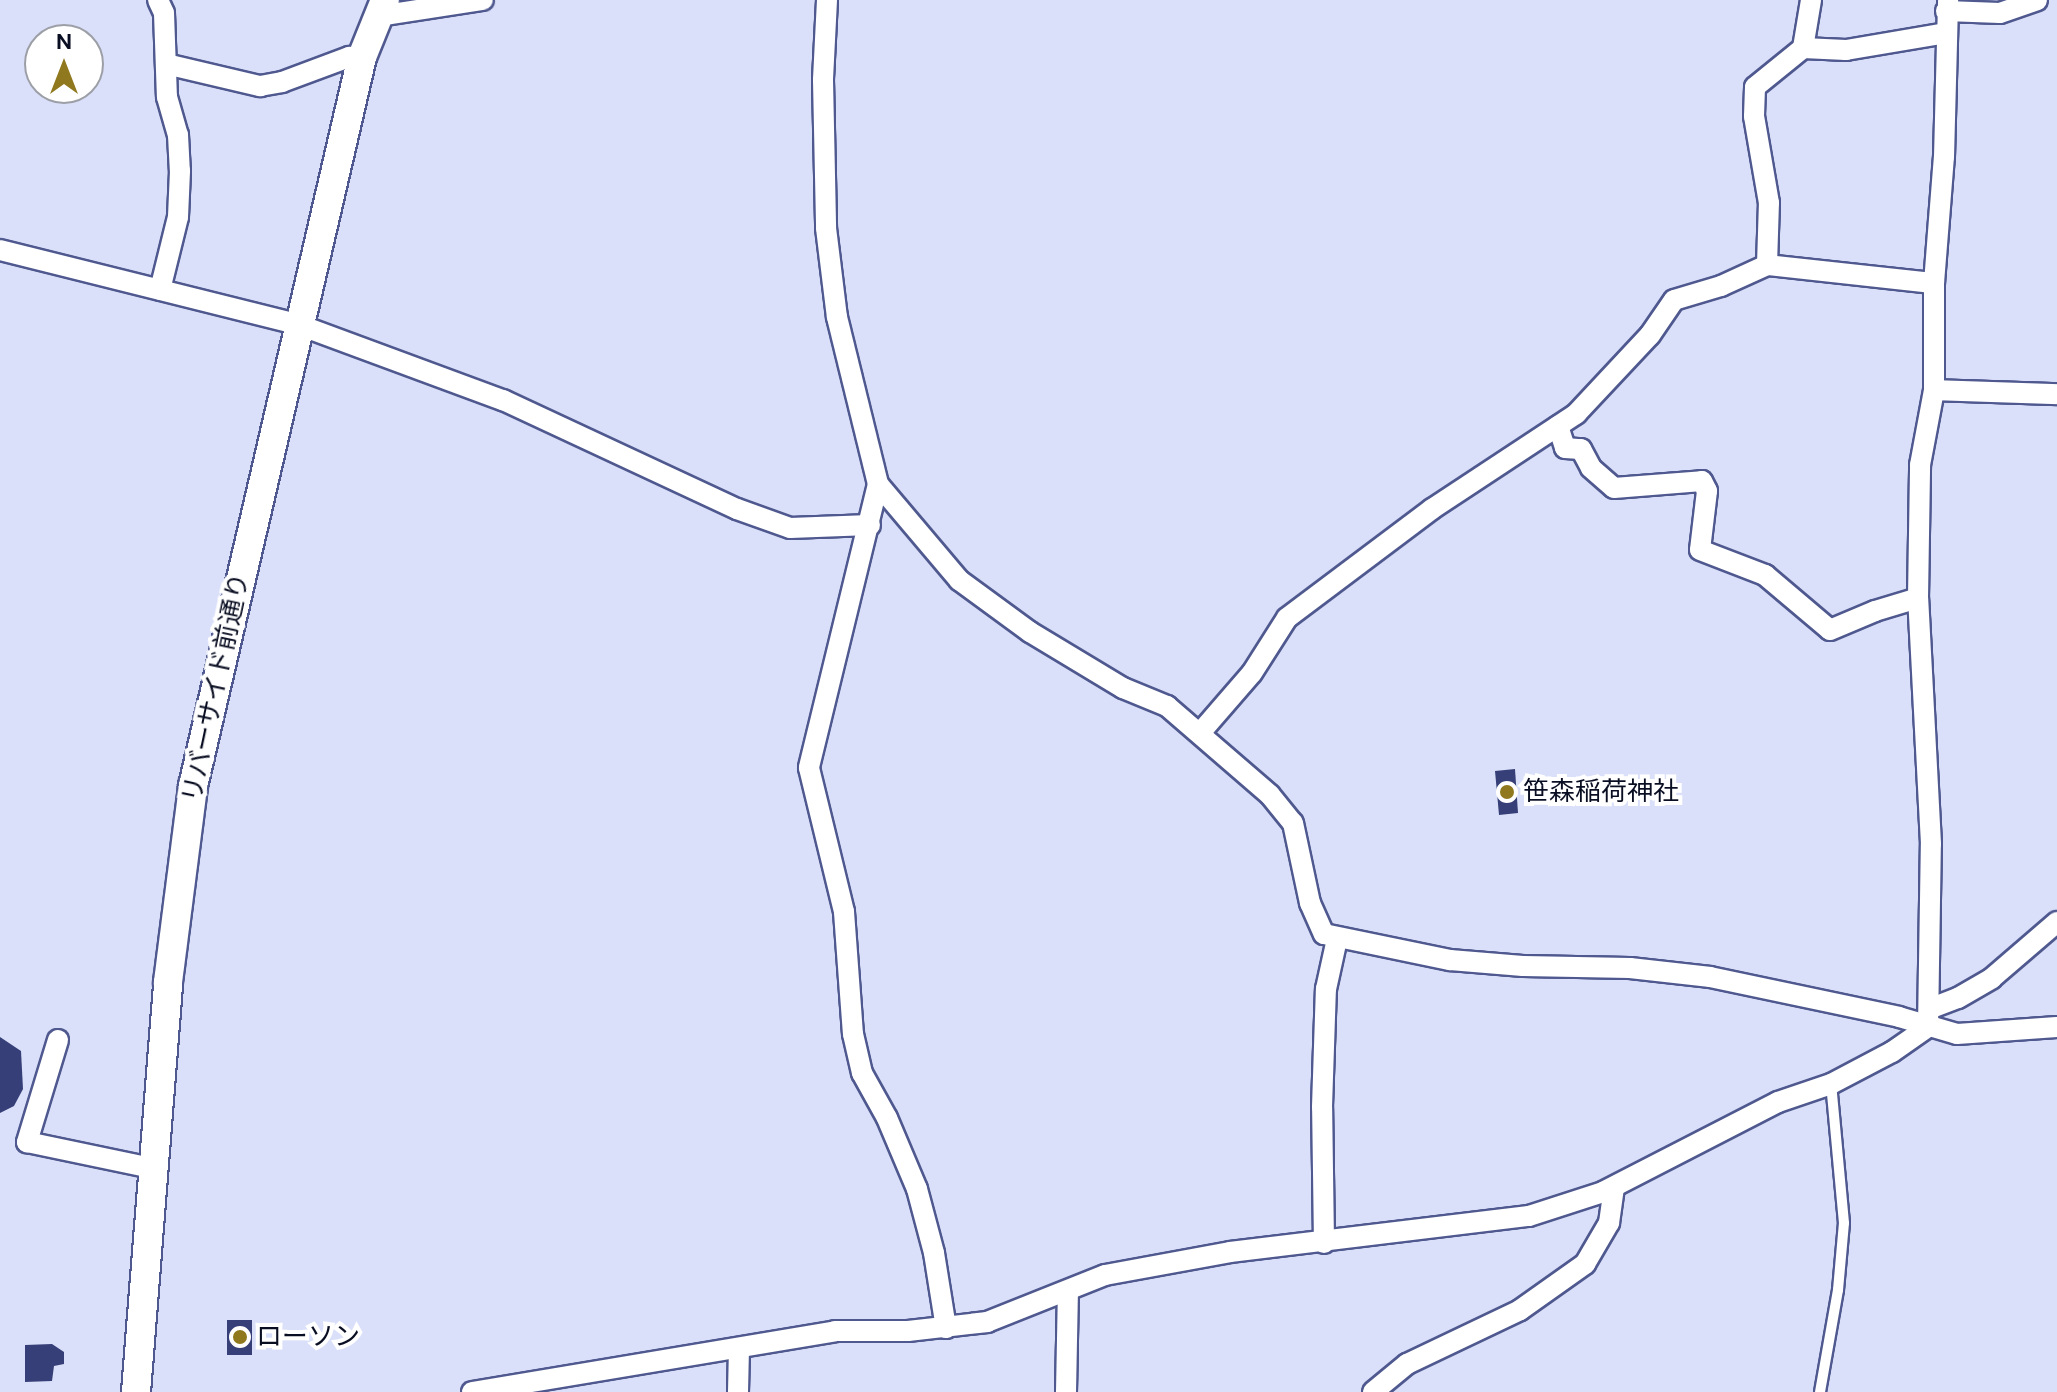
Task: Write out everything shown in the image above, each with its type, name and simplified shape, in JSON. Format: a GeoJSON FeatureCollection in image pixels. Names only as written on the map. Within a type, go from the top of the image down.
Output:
{"type":"FeatureCollection","features":[{"type":"Feature","properties":{"kind":"street"},"geometry":{"type":"LineString","coordinates":[[158,0],[164,13],[167,97],[178,135],[180,171],[178,217],[160,290]]}},
{"type":"Feature","properties":{"kind":"street"},"geometry":{"type":"LineString","coordinates":[[382,8],[483,0]]}},
{"type":"Feature","properties":{"kind":"street"},"geometry":{"type":"LineString","coordinates":[[827,0],[823,80],[826,228],[837,317],[878,484],[809,768],[844,912],[853,1034],[862,1073],[887,1118],[917,1189],[934,1253],[946,1328]]}},
{"type":"Feature","properties":{"kind":"street"},"geometry":{"type":"LineString","coordinates":[[1767,265],[1769,203],[1754,116],[1755,87],[1803,48],[1811,0]]}},
{"type":"Feature","properties":{"kind":"street"},"geometry":{"type":"LineString","coordinates":[[1928,1018],[1931,844],[1918,598],[1920,465],[1934,390],[1934,283],[1944,157],[1947,5],[2000,13],[2037,0]]}},
{"type":"Feature","properties":{"kind":"street","name":"リバーサイド前通り"},"geometry":{"type":"LineString","coordinates":[[136,1392],[156,1169],[167,996],[193,786],[297,324],[362,57],[382,8]]}},
{"type":"Feature","properties":{"kind":"street"},"geometry":{"type":"LineString","coordinates":[[1803,48],[1846,50],[1946,33]]}},
{"type":"Feature","properties":{"kind":"street"},"geometry":{"type":"LineString","coordinates":[[166,64],[260,86],[282,82],[349,57],[362,57]]}},
{"type":"Feature","properties":{"kind":"street"},"geometry":{"type":"LineString","coordinates":[[0,250],[297,324],[503,400],[737,509],[790,528],[870,525]]}},
{"type":"Feature","properties":{"kind":"street"},"geometry":{"type":"LineString","coordinates":[[1200,733],[1252,673],[1287,618],[1432,509],[1576,414],[1650,335],[1674,300],[1721,286],[1767,265],[1934,283]]}},
{"type":"Feature","properties":{"kind":"street"},"geometry":{"type":"LineString","coordinates":[[1934,390],[2057,394]]}},
{"type":"Feature","properties":{"kind":"street"},"geometry":{"type":"LineString","coordinates":[[1558,426],[1565,448],[1581,449],[1591,468],[1614,488],[1702,481],[1707,491],[1700,550],[1765,575],[1830,630],[1918,598]]}},
{"type":"Feature","properties":{"kind":"street"},"geometry":{"type":"LineString","coordinates":[[878,484],[959,580],[1030,632],[1123,688],[1167,706],[1270,795],[1293,823],[1315,921],[1324,934],[1337,939],[1422,951],[1450,960],[1523,966],[1630,968],[1710,977],[1899,1017],[1928,1018],[1957,1034],[2057,1027]]}},
{"type":"Feature","properties":{"kind":"street"},"geometry":{"type":"LineString","coordinates":[[472,1392],[835,1331],[946,1328],[987,1322],[1105,1275],[1230,1252],[1529,1216],[1614,1187],[1778,1102],[1831,1084],[1892,1052],[1928,1018],[1992,978],[2057,922]]}},
{"type":"Feature","properties":{"kind":"street"},"geometry":{"type":"LineString","coordinates":[[1324,1243],[1322,1107],[1326,989],[1337,939]]}},
{"type":"Feature","properties":{"kind":"street"},"geometry":{"type":"LineString","coordinates":[[58,1040],[27,1142],[156,1169]]}},
{"type":"Feature","properties":{"kind":"street"},"geometry":{"type":"LineString","coordinates":[[1373,1392],[1407,1364],[1520,1310],[1585,1264],[1609,1223],[1614,1187]]}},
{"type":"Feature","properties":{"kind":"street"},"geometry":{"type":"LineString","coordinates":[[1066,1392],[1068,1292]]}},
{"type":"Feature","properties":{"kind":"street"},"geometry":{"type":"LineString","coordinates":[[738,1392],[739,1349]]}},
{"type":"Feature","properties":{"kind":"lane"},"geometry":{"type":"LineString","coordinates":[[1820,1392],[1838,1290],[1844,1223],[1831,1084]]}},
{"type":"Feature","properties":{"kind":"building","name":"笹森稲荷神社"},"geometry":{"type":"Polygon","coordinates":[[[1515,769],[1518,813],[1499,815],[1495,771],[1515,769]]]}},
{"type":"Feature","properties":{"kind":"building"},"geometry":{"type":"Polygon","coordinates":[[[0,1037],[21,1051],[23,1089],[14,1106],[0,1113],[0,1037]]]}},
{"type":"Feature","properties":{"kind":"building","name":"ローソン"},"geometry":{"type":"Polygon","coordinates":[[[227,1320],[252,1320],[252,1355],[227,1355],[227,1320]]]}},
{"type":"Feature","properties":{"kind":"building"},"geometry":{"type":"Polygon","coordinates":[[[52,1344],[64,1352],[64,1364],[54,1366],[52,1381],[25,1382],[25,1345],[52,1344]]]}},
{"type":"Feature","properties":{"kind":"place","name":"笹森稲荷神社"},"geometry":{"type":"Point","coordinates":[1507,792]}},
{"type":"Feature","properties":{"kind":"place","name":"ローソン"},"geometry":{"type":"Point","coordinates":[240,1337]}}]}
